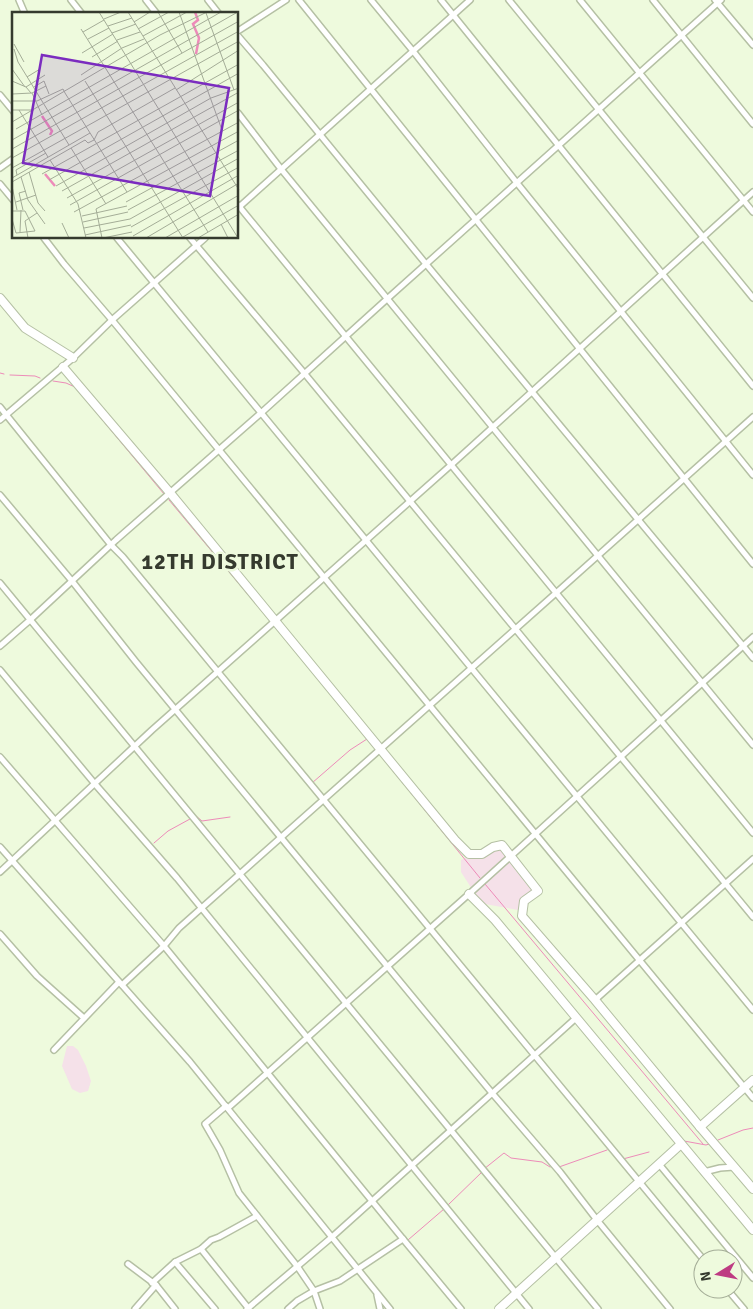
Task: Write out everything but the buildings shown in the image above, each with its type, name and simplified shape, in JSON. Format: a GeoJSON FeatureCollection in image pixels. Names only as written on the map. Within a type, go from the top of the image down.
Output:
{"type":"FeatureCollection","features":[{"type":"Feature","properties":{"kind":"street"},"geometry":{"type":"LineString","coordinates":[[19,0],[24,12]]}},
{"type":"Feature","properties":{"kind":"street"},"geometry":{"type":"LineString","coordinates":[[71,0],[80,12]]}},
{"type":"Feature","properties":{"kind":"street"},"geometry":{"type":"LineString","coordinates":[[146,0],[155,12]]}},
{"type":"Feature","properties":{"kind":"street"},"geometry":{"type":"LineString","coordinates":[[208,0],[217,12]]}},
{"type":"Feature","properties":{"kind":"street"},"geometry":{"type":"LineString","coordinates":[[239,30],[286,0]]}},
{"type":"Feature","properties":{"kind":"street"},"geometry":{"type":"LineString","coordinates":[[299,0],[753,564]]}},
{"type":"Feature","properties":{"kind":"street"},"geometry":{"type":"LineString","coordinates":[[370,0],[753,474]]}},
{"type":"Feature","properties":{"kind":"street"},"geometry":{"type":"LineString","coordinates":[[441,0],[753,386]]}},
{"type":"Feature","properties":{"kind":"street"},"geometry":{"type":"LineString","coordinates":[[239,206],[470,0]]}},
{"type":"Feature","properties":{"kind":"street"},"geometry":{"type":"LineString","coordinates":[[509,0],[753,298]]}},
{"type":"Feature","properties":{"kind":"street"},"geometry":{"type":"LineString","coordinates":[[580,0],[753,212]]}},
{"type":"Feature","properties":{"kind":"street"},"geometry":{"type":"LineString","coordinates":[[654,0],[753,124]]}},
{"type":"Feature","properties":{"kind":"street"},"geometry":{"type":"LineString","coordinates":[[0,646],[718,1],[753,45]]}},
{"type":"Feature","properties":{"kind":"street"},"geometry":{"type":"LineString","coordinates":[[239,37],[753,658]]}},
{"type":"Feature","properties":{"kind":"street"},"geometry":{"type":"LineString","coordinates":[[0,95],[12,110]]}},
{"type":"Feature","properties":{"kind":"street"},"geometry":{"type":"LineString","coordinates":[[239,114],[281,169],[753,745]]}},
{"type":"Feature","properties":{"kind":"street"},"geometry":{"type":"LineString","coordinates":[[0,168],[12,159]]}},
{"type":"Feature","properties":{"kind":"street"},"geometry":{"type":"LineString","coordinates":[[0,184],[12,199]]}},
{"type":"Feature","properties":{"kind":"street"},"geometry":{"type":"LineString","coordinates":[[0,872],[134,747],[451,465],[753,192]]}},
{"type":"Feature","properties":{"kind":"street"},"geometry":{"type":"LineString","coordinates":[[239,208],[753,832]]}},
{"type":"Feature","properties":{"kind":"street"},"geometry":{"type":"LineString","coordinates":[[45,239],[753,1098]]}},
{"type":"Feature","properties":{"kind":"street"},"geometry":{"type":"LineString","coordinates":[[118,239],[753,1010]]}},
{"type":"Feature","properties":{"kind":"street"},"geometry":{"type":"LineString","coordinates":[[191,239],[305,374],[753,917]]}},
{"type":"Feature","properties":{"kind":"street"},"geometry":{"type":"LineString","coordinates":[[0,420],[73,358],[112,320],[204,239]]}},
{"type":"Feature","properties":{"kind":"street"},"geometry":{"type":"LineString","coordinates":[[0,298],[25,328],[73,358]]}},
{"type":"Feature","properties":{"kind":"street"},"geometry":{"type":"LineString","coordinates":[[62,367],[171,494],[455,840],[470,854],[482,854],[493,847],[502,845],[511,855],[538,891],[524,901],[522,916],[596,1000],[753,1189]]}},
{"type":"Feature","properties":{"kind":"street"},"geometry":{"type":"LineString","coordinates":[[0,407],[111,545],[123,557],[695,1249]]}},
{"type":"Feature","properties":{"kind":"street"},"geometry":{"type":"LineString","coordinates":[[54,1050],[121,983],[164,946],[178,928],[240,875],[753,417]]}},
{"type":"Feature","properties":{"kind":"street"},"geometry":{"type":"LineString","coordinates":[[0,494],[281,838],[492,1093],[560,1172],[670,1309]]}},
{"type":"Feature","properties":{"kind":"street"},"geometry":{"type":"LineString","coordinates":[[0,583],[598,1309]]}},
{"type":"Feature","properties":{"kind":"street"},"geometry":{"type":"LineString","coordinates":[[320,1309],[314,1292],[297,1266],[240,1193],[220,1150],[205,1124],[267,1073],[469,894],[753,637]]}},
{"type":"Feature","properties":{"kind":"street"},"geometry":{"type":"LineString","coordinates":[[0,670],[201,908],[530,1309]]}},
{"type":"Feature","properties":{"kind":"street"},"geometry":{"type":"LineString","coordinates":[[0,757],[164,946],[461,1309]]}},
{"type":"Feature","properties":{"kind":"street"},"geometry":{"type":"LineString","coordinates":[[0,846],[190,1062],[390,1309]]}},
{"type":"Feature","properties":{"kind":"street"},"geometry":{"type":"LineString","coordinates":[[596,1000],[753,859]]}},
{"type":"Feature","properties":{"kind":"street"},"geometry":{"type":"LineString","coordinates":[[469,894],[495,920],[753,1230]]}},
{"type":"Feature","properties":{"kind":"street"},"geometry":{"type":"LineString","coordinates":[[0,934],[37,976],[84,1018]]}},
{"type":"Feature","properties":{"kind":"street"},"geometry":{"type":"LineString","coordinates":[[201,1249],[248,1309],[332,1237],[576,1018]]}},
{"type":"Feature","properties":{"kind":"street"},"geometry":{"type":"LineString","coordinates":[[700,1127],[753,1080]]}},
{"type":"Feature","properties":{"kind":"street"},"geometry":{"type":"LineString","coordinates":[[499,1309],[681,1144]]}},
{"type":"Feature","properties":{"kind":"street"},"geometry":{"type":"LineString","coordinates":[[658,1164],[753,1278]]}},
{"type":"Feature","properties":{"kind":"street"},"geometry":{"type":"LineString","coordinates":[[704,1172],[734,1167]]}},
{"type":"Feature","properties":{"kind":"street"},"geometry":{"type":"LineString","coordinates":[[136,1309],[154,1284],[175,1262],[201,1249],[211,1240],[257,1216]]}},
{"type":"Feature","properties":{"kind":"street"},"geometry":{"type":"LineString","coordinates":[[288,1309],[297,1301],[340,1281],[402,1239]]}},
{"type":"Feature","properties":{"kind":"street"},"geometry":{"type":"LineString","coordinates":[[175,1262],[215,1309]]}},
{"type":"Feature","properties":{"kind":"street"},"geometry":{"type":"LineString","coordinates":[[128,1264],[154,1284],[175,1309]]}},
{"type":"Feature","properties":{"kind":"street"},"geometry":{"type":"LineString","coordinates":[[377,1293],[380,1309]]}},
{"type":"Feature","properties":{"kind":"street"},"geometry":{"type":"LineString","coordinates":[[736,1299],[744,1309]]}},
{"type":"Feature","properties":{"kind":"shaded area"},"geometry":{"type":"Polygon","coordinates":[[[502,848],[534,891],[518,910],[479,903],[461,872],[461,860],[482,856],[502,848]]]}},
{"type":"Feature","properties":{"kind":"shaded area"},"geometry":{"type":"Polygon","coordinates":[[[67,1046],[73,1046],[78,1050],[86,1066],[91,1081],[88,1091],[80,1093],[72,1089],[62,1066],[67,1046]]]}},
{"type":"Feature","properties":{"kind":"waterway"},"geometry":{"type":"LineString","coordinates":[[0,373],[4,374]]}},
{"type":"Feature","properties":{"kind":"waterway"},"geometry":{"type":"LineString","coordinates":[[10,375],[40,378]]}},
{"type":"Feature","properties":{"kind":"waterway"},"geometry":{"type":"LineString","coordinates":[[53,381],[75,387],[164,494]]}},
{"type":"Feature","properties":{"kind":"waterway"},"geometry":{"type":"LineString","coordinates":[[169,500],[270,621]]}},
{"type":"Feature","properties":{"kind":"waterway"},"geometry":{"type":"LineString","coordinates":[[275,627],[375,749]]}},
{"type":"Feature","properties":{"kind":"waterway"},"geometry":{"type":"LineString","coordinates":[[312,783],[350,750],[367,739]]}},
{"type":"Feature","properties":{"kind":"waterway"},"geometry":{"type":"LineString","coordinates":[[380,755],[480,878]]}},
{"type":"Feature","properties":{"kind":"waterway"},"geometry":{"type":"LineString","coordinates":[[194,817],[196,816],[202,821],[230,817]]}},
{"type":"Feature","properties":{"kind":"waterway"},"geometry":{"type":"LineString","coordinates":[[154,843],[168,831],[190,819]]}},
{"type":"Feature","properties":{"kind":"waterway"},"geometry":{"type":"LineString","coordinates":[[485,884],[703,1144]]}},
{"type":"Feature","properties":{"kind":"waterway"},"geometry":{"type":"LineString","coordinates":[[718,1140],[753,1128]]}},
{"type":"Feature","properties":{"kind":"waterway"},"geometry":{"type":"LineString","coordinates":[[684,1141],[709,1144]]}},
{"type":"Feature","properties":{"kind":"waterway"},"geometry":{"type":"LineString","coordinates":[[559,1167],[607,1150]]}},
{"type":"Feature","properties":{"kind":"waterway"},"geometry":{"type":"LineString","coordinates":[[623,1159],[649,1152]]}},
{"type":"Feature","properties":{"kind":"waterway"},"geometry":{"type":"LineString","coordinates":[[484,1169],[504,1153],[511,1158],[542,1162],[550,1167]]}},
{"type":"Feature","properties":{"kind":"waterway"},"geometry":{"type":"LineString","coordinates":[[447,1206],[482,1172]]}},
{"type":"Feature","properties":{"kind":"waterway"},"geometry":{"type":"LineString","coordinates":[[408,1240],[444,1209]]}},
{"type":"Feature","properties":{"kind":"district","name":"12TH DISTRICT"},"geometry":{"type":"Point","coordinates":[220,561]}}]}
